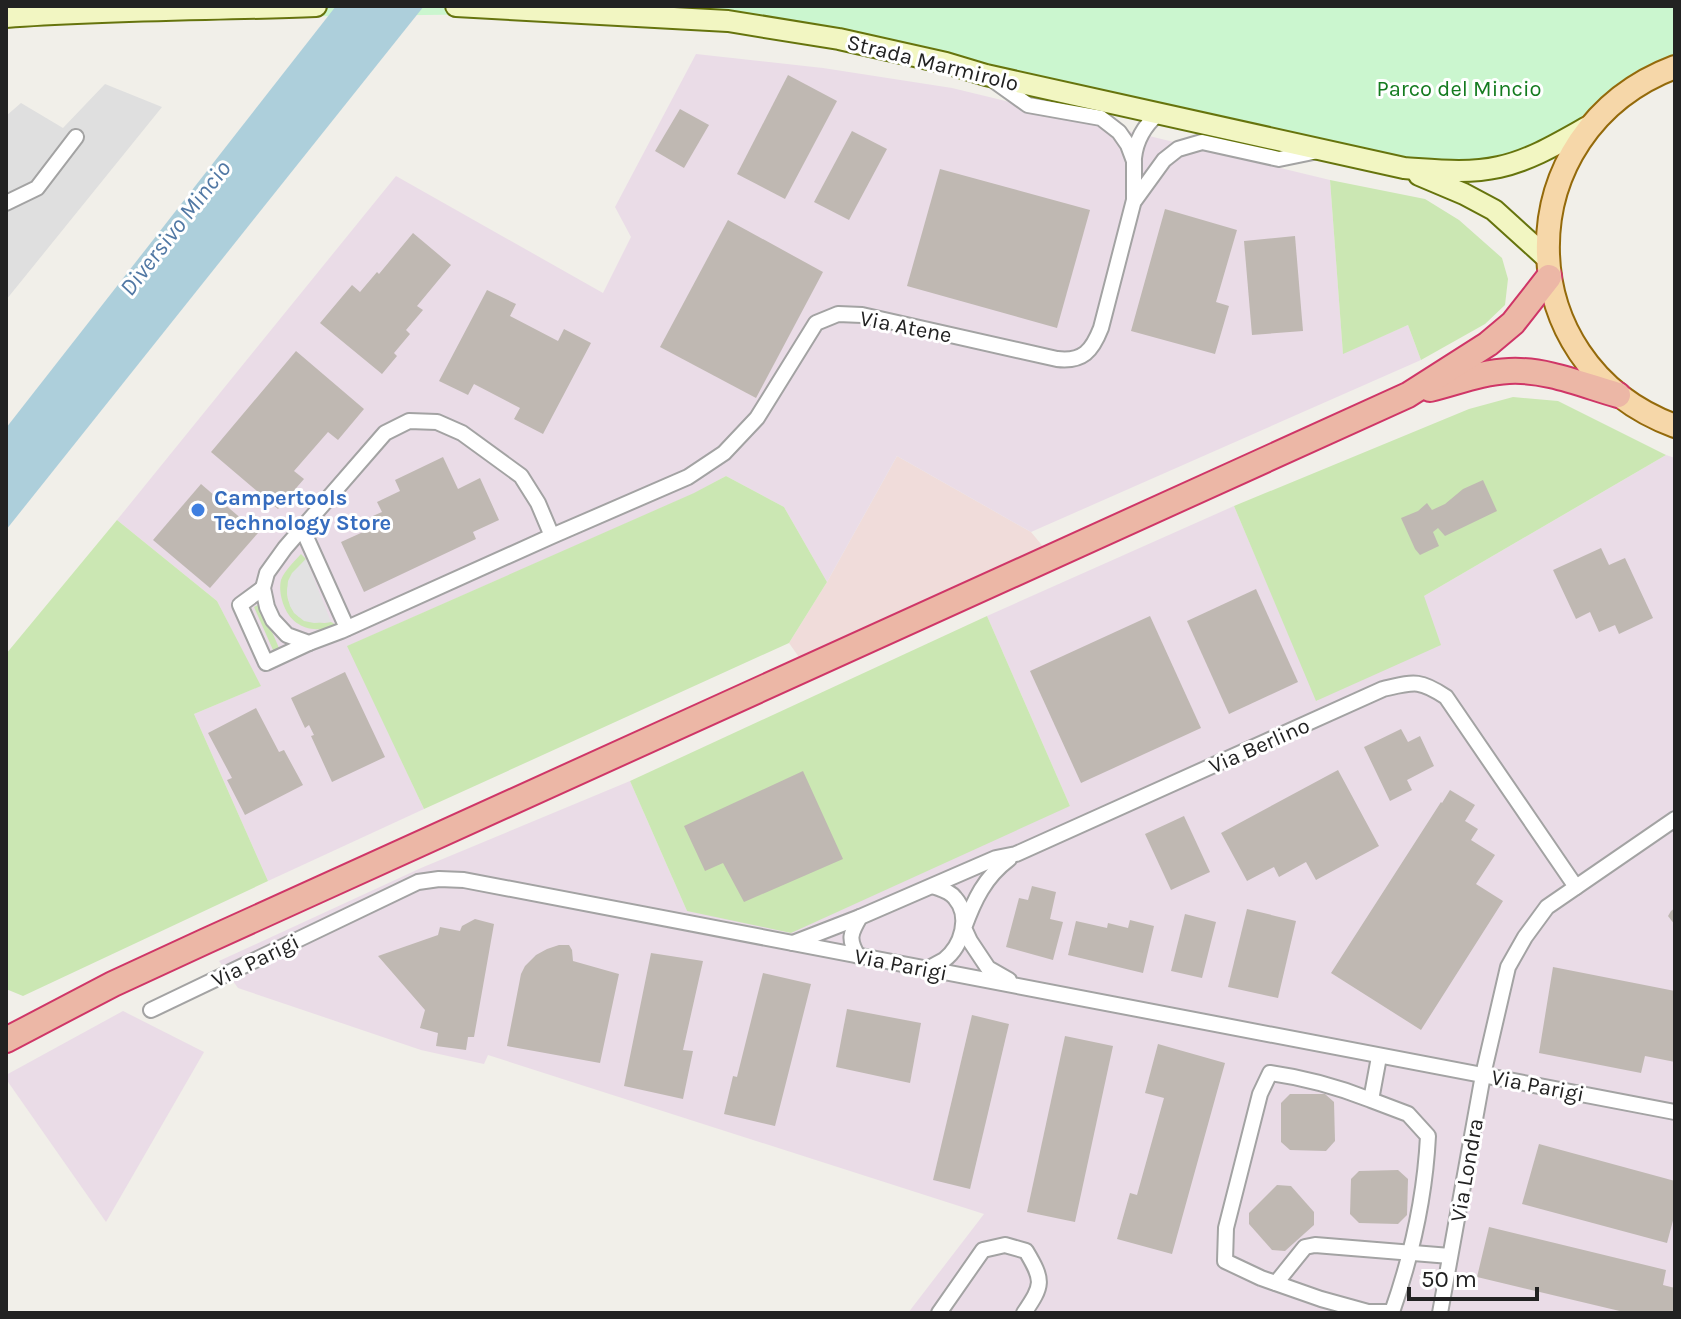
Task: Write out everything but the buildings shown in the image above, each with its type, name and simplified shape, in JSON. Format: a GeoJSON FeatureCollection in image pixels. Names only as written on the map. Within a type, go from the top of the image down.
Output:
{"type":"FeatureCollection","features":[{"type":"Feature","properties":{"kind":"highway"},"geometry":{"type":"LineString","coordinates":[[6,1040],[113,984],[235,927],[1408,395],[1488,344],[1513,323],[1548,268]]}},
{"type":"Feature","properties":{"kind":"highway"},"geometry":{"type":"LineString","coordinates":[[1408,395],[1506,371],[1527,371],[1556,377],[1618,395]]}},
{"type":"Feature","properties":{"kind":"main road"},"geometry":{"type":"LineString","coordinates":[[6,17],[149,9],[316,6]]}},
{"type":"Feature","properties":{"kind":"main road","name":"Strada Marmirolo"},"geometry":{"type":"LineString","coordinates":[[456,6],[728,21],[839,39],[1404,168],[1455,171],[1498,168],[1535,155],[1591,125]]}},
{"type":"Feature","properties":{"kind":"main road"},"geometry":{"type":"LineString","coordinates":[[1675,67],[1634,87],[1609,107],[1591,125],[1572,152],[1557,185],[1549,219],[1548,268],[1557,309],[1571,340],[1591,369],[1618,395],[1643,412],[1675,426]]}},
{"type":"Feature","properties":{"kind":"main road","name":"Strada Marmirolo"},"geometry":{"type":"LineString","coordinates":[[1404,168],[1494,210],[1548,268]]}},
{"type":"Feature","properties":{"kind":"street"},"geometry":{"type":"LineString","coordinates":[[986,75],[1028,105],[1101,118],[1119,132],[1134,161]]}},
{"type":"Feature","properties":{"kind":"street"},"geometry":{"type":"LineString","coordinates":[[1134,161],[1139,138],[1158,114]]}},
{"type":"Feature","properties":{"kind":"street"},"geometry":{"type":"LineString","coordinates":[[6,203],[37,188],[76,137]]}},
{"type":"Feature","properties":{"kind":"street","name":"Via Atene"},"geometry":{"type":"LineString","coordinates":[[1134,200],[1164,160],[1178,149],[1202,142],[1279,159],[1320,150]]}},
{"type":"Feature","properties":{"kind":"street","name":"Via Atene"},"geometry":{"type":"LineString","coordinates":[[552,536],[538,503],[521,476],[462,433],[437,422],[409,421],[385,433],[302,528],[267,573],[263,588],[240,605],[266,663],[688,477],[724,453],[757,418],[816,323],[838,314],[862,315],[1057,359],[1069,360],[1084,355],[1095,343],[1101,328],[1134,200],[1134,161]]}},
{"type":"Feature","properties":{"kind":"street"},"geometry":{"type":"LineString","coordinates":[[302,528],[347,628]]}},
{"type":"Feature","properties":{"kind":"street"},"geometry":{"type":"LineString","coordinates":[[263,588],[273,620],[287,635],[309,643]]}},
{"type":"Feature","properties":{"kind":"street","name":"Via Berlino"},"geometry":{"type":"LineString","coordinates":[[792,944],[996,858],[1016,854],[1383,689],[1406,684],[1427,684],[1446,697],[1576,887]]}},
{"type":"Feature","properties":{"kind":"street","name":"Via Londra"},"geometry":{"type":"LineString","coordinates":[[1440,1313],[1483,1075],[1508,967],[1547,907],[1675,819]]}},
{"type":"Feature","properties":{"kind":"street"},"geometry":{"type":"LineString","coordinates":[[927,969],[945,959],[955,948],[983,884],[997,868],[1016,854]]}},
{"type":"Feature","properties":{"kind":"street","name":"Via Parigi"},"geometry":{"type":"LineString","coordinates":[[151,1010],[418,882],[464,880],[1675,1112]]}},
{"type":"Feature","properties":{"kind":"street"},"geometry":{"type":"LineString","coordinates":[[933,886],[956,898],[962,911],[964,928],[988,968],[1021,986]]}},
{"type":"Feature","properties":{"kind":"street"},"geometry":{"type":"LineString","coordinates":[[858,956],[851,939],[852,930],[860,917]]}},
{"type":"Feature","properties":{"kind":"street"},"geometry":{"type":"LineString","coordinates":[[1371,1100],[1379,1057]]}},
{"type":"Feature","properties":{"kind":"street"},"geometry":{"type":"LineString","coordinates":[[1270,1073],[1338,1087],[1371,1100],[1408,1114],[1428,1136],[1426,1174],[1407,1268],[1392,1312],[1368,1312],[1321,1299],[1225,1261],[1226,1228],[1260,1094],[1270,1073]]}},
{"type":"Feature","properties":{"kind":"street"},"geometry":{"type":"LineString","coordinates":[[939,1313],[983,1250],[1005,1245],[1026,1251],[1039,1273],[1038,1291],[1024,1313]]}},
{"type":"Feature","properties":{"kind":"street"},"geometry":{"type":"LineString","coordinates":[[1276,1283],[1305,1247],[1315,1245],[1450,1256]]}},
{"type":"Feature","properties":{"kind":"shaded area"},"geometry":{"type":"Polygon","coordinates":[[[696,54],[823,68],[952,88],[1330,180],[1343,353],[1408,325],[1421,360],[1031,532],[897,456],[827,582],[784,507],[726,476],[695,493],[348,646],[424,809],[268,881],[194,714],[260,686],[217,601],[117,520],[396,176],[603,293],[631,237],[615,207],[696,54]]]}},
{"type":"Feature","properties":{"kind":"shaded area"},"geometry":{"type":"Polygon","coordinates":[[[105,84],[162,107],[6,300],[6,116],[21,103],[63,128],[105,84]]]}},
{"type":"Feature","properties":{"kind":"shaded area"},"geometry":{"type":"Polygon","coordinates":[[[1666,455],[1675,458],[1675,1313],[908,1313],[984,1214],[488,1055],[484,1064],[421,1050],[238,988],[219,961],[421,868],[630,781],[687,911],[1070,806],[987,616],[1234,506],[1317,701],[1424,596],[1666,455]]]}},
{"type":"Feature","properties":{"kind":"shaded area"},"geometry":{"type":"Polygon","coordinates":[[[897,456],[1031,532],[1045,549],[801,660],[789,643],[897,456]]]}},
{"type":"Feature","properties":{"kind":"shaded area"},"geometry":{"type":"Polygon","coordinates":[[[306,559],[331,622],[304,621],[290,606],[288,581],[306,559]]]}},
{"type":"Feature","properties":{"kind":"shaded area"},"geometry":{"type":"Polygon","coordinates":[[[123,1011],[204,1052],[106,1222],[6,1075],[123,1011]]]}},
{"type":"Feature","properties":{"kind":"green space","name":"Parco del Mincio"},"geometry":{"type":"Polygon","coordinates":[[[6,6],[1675,6],[1675,67],[1535,155],[1455,171],[742,23],[597,13],[6,20],[6,6]]]}},
{"type":"Feature","properties":{"kind":"green space"},"geometry":{"type":"Polygon","coordinates":[[[1330,180],[1425,199],[1459,220],[1502,258],[1508,279],[1505,305],[1485,324],[1421,360],[1408,325],[1343,354],[1330,180]]]}},
{"type":"Feature","properties":{"kind":"green space"},"geometry":{"type":"Polygon","coordinates":[[[1513,397],[1558,401],[1666,455],[1424,596],[1441,645],[1316,701],[1234,506],[1469,409],[1513,397]]]}},
{"type":"Feature","properties":{"kind":"green space"},"geometry":{"type":"Polygon","coordinates":[[[726,476],[784,507],[827,582],[789,643],[424,809],[347,646],[694,493],[726,476]]]}},
{"type":"Feature","properties":{"kind":"green space"},"geometry":{"type":"Polygon","coordinates":[[[117,520],[217,601],[261,686],[194,714],[268,881],[23,996],[6,989],[6,654],[117,520]]]}},
{"type":"Feature","properties":{"kind":"green space"},"geometry":{"type":"Polygon","coordinates":[[[301,554],[306,559],[290,580],[289,601],[299,617],[331,622],[335,624],[333,628],[304,627],[292,619],[284,606],[281,580],[301,554]]]}},
{"type":"Feature","properties":{"kind":"green space"},"geometry":{"type":"Polygon","coordinates":[[[260,604],[279,648],[277,652],[273,650],[254,607],[260,604]]]}},
{"type":"Feature","properties":{"kind":"green space"},"geometry":{"type":"Polygon","coordinates":[[[987,616],[1070,806],[791,933],[687,911],[630,781],[987,616]]]}},
{"type":"Feature","properties":{"kind":"water","name":"Diversivo Mincio"},"geometry":{"type":"Polygon","coordinates":[[[336,6],[424,6],[6,530],[6,428],[336,6]]]}},
{"type":"Feature","properties":{"kind":"place","name":"Campertools Technology Store"},"geometry":{"type":"Point","coordinates":[198,510]}}]}
